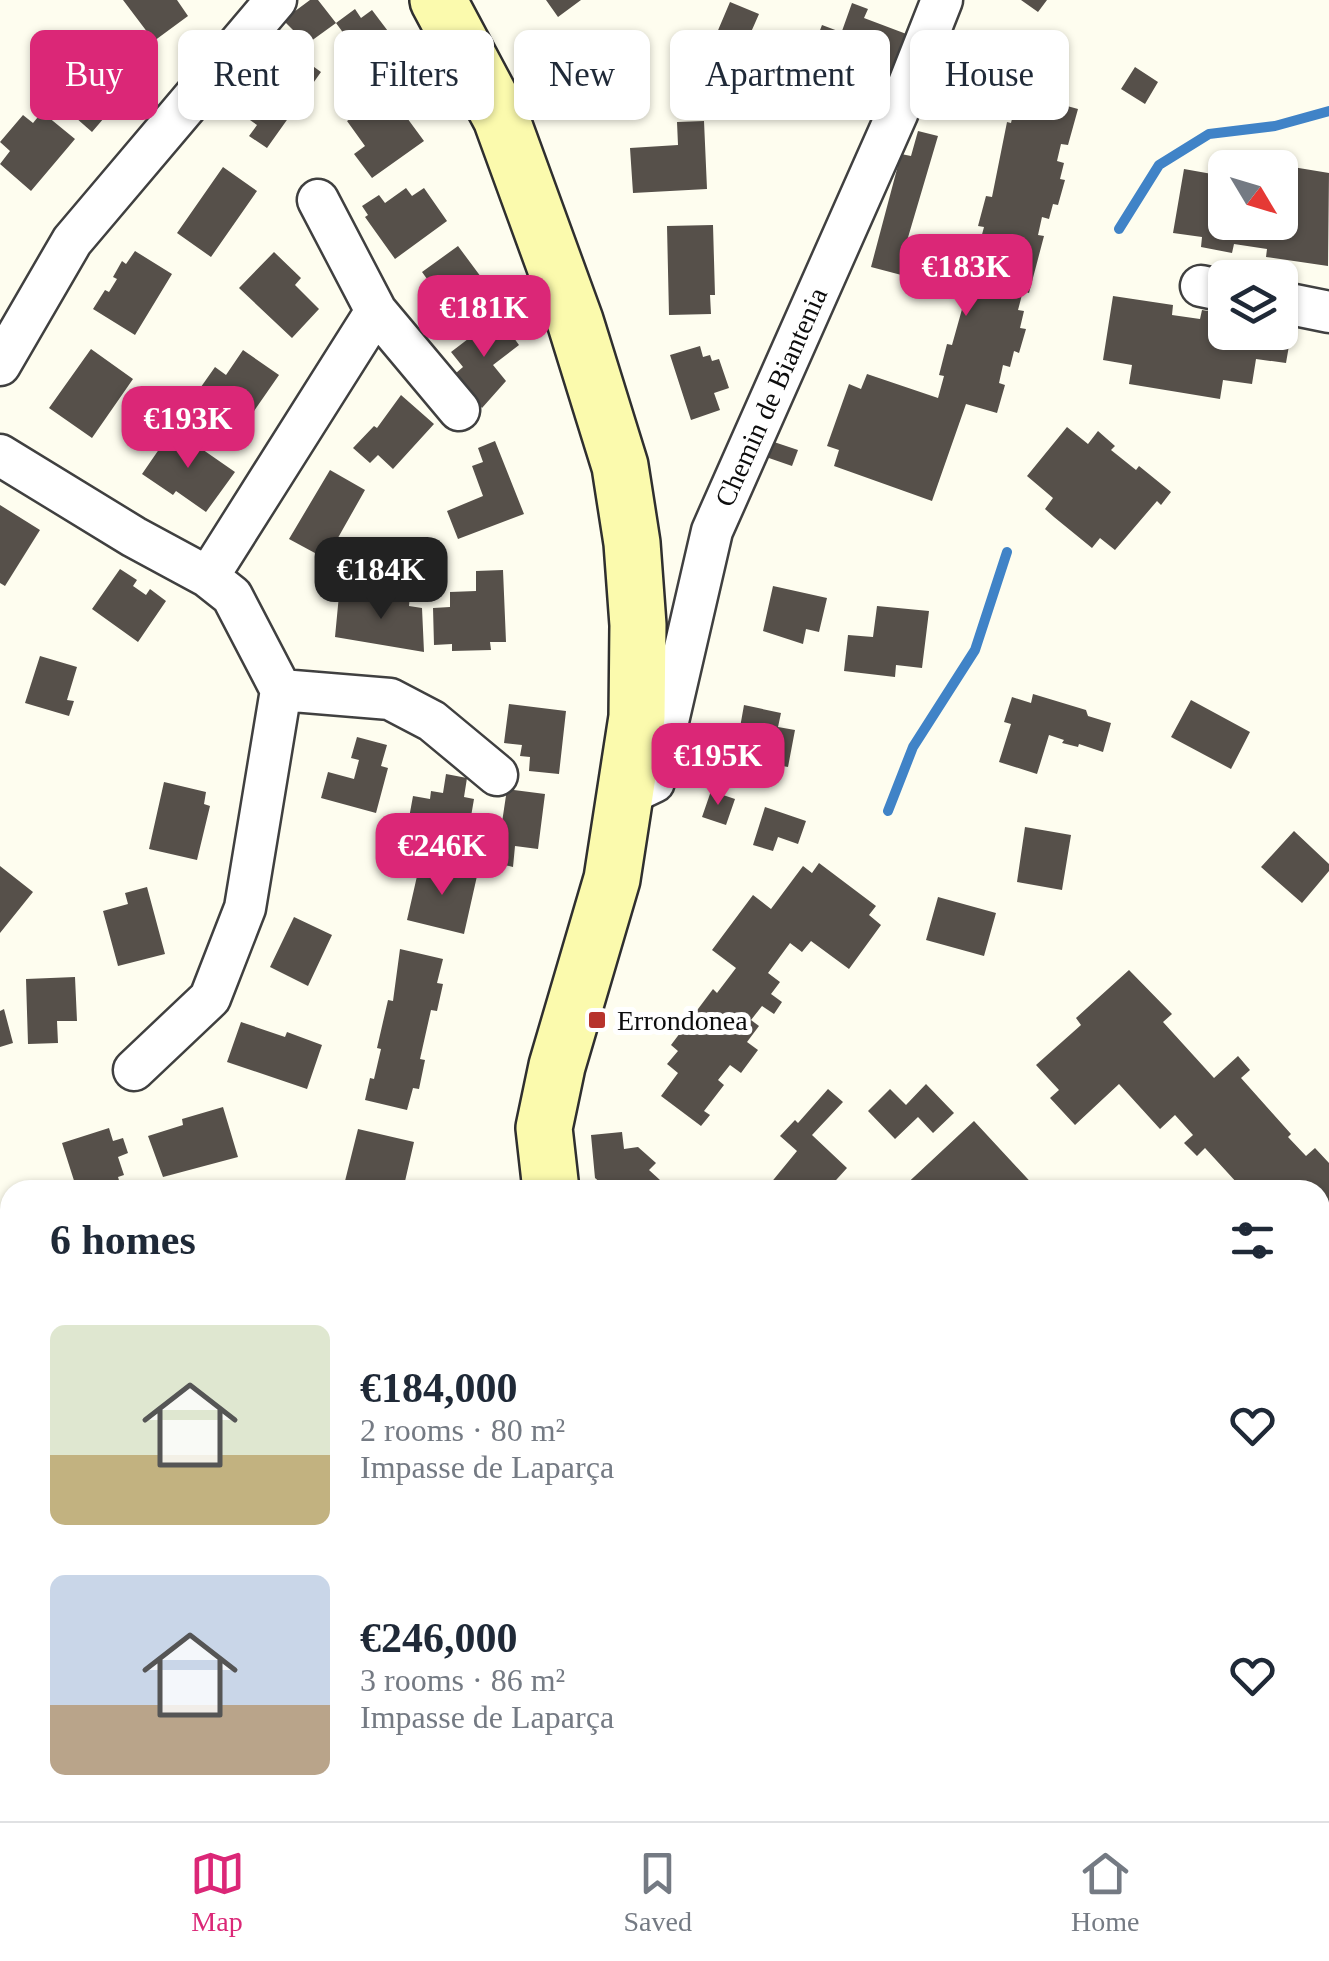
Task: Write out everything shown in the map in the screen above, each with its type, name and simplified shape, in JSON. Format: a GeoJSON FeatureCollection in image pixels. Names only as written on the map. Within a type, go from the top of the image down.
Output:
{"type":"FeatureCollection","features":[{"type":"Feature","properties":{"kind":"main road"},"geometry":{"type":"LineString","coordinates":[[438,0],[501,118],[575,321],[620,466],[632,543],[638,625],[637,717],[612,879],[557,1066],[544,1128],[550,1180]]}},
{"type":"Feature","properties":{"kind":"street"},"geometry":{"type":"LineString","coordinates":[[0,365],[72,241],[276,0]]}},
{"type":"Feature","properties":{"kind":"street","name":"Chemin de Biantenia"},"geometry":{"type":"LineString","coordinates":[[627,794],[654,782],[712,532],[897,114],[942,0]]}},
{"type":"Feature","properties":{"kind":"street"},"geometry":{"type":"LineString","coordinates":[[318,200],[376,311],[458,410]]}},
{"type":"Feature","properties":{"kind":"street"},"geometry":{"type":"LineString","coordinates":[[1298,306],[1329,312]]}},
{"type":"Feature","properties":{"kind":"street"},"geometry":{"type":"LineString","coordinates":[[208,577],[376,311]]}},
{"type":"Feature","properties":{"kind":"street"},"geometry":{"type":"LineString","coordinates":[[0,454],[134,537],[208,577],[232,596],[281,690],[245,908],[210,998],[134,1070]]}},
{"type":"Feature","properties":{"kind":"street"},"geometry":{"type":"LineString","coordinates":[[281,690],[390,698],[432,722],[497,774]]}},
{"type":"Feature","properties":{"kind":"building"},"geometry":{"type":"Polygon","coordinates":[[[123,0],[177,0],[188,16],[158,38],[158,30],[146,30],[123,0]]]}},
{"type":"Feature","properties":{"kind":"building"},"geometry":{"type":"Polygon","coordinates":[[[310,0],[318,0],[336,23],[314,39],[314,30],[293,30],[283,20],[310,0]]]}},
{"type":"Feature","properties":{"kind":"building"},"geometry":{"type":"Polygon","coordinates":[[[546,0],[581,0],[558,17],[546,0]]]}},
{"type":"Feature","properties":{"kind":"building"},"geometry":{"type":"Polygon","coordinates":[[[1021,0],[1047,0],[1038,12],[1021,0]]]}},
{"type":"Feature","properties":{"kind":"building"},"geometry":{"type":"Polygon","coordinates":[[[730,2],[759,14],[752,30],[718,30],[730,2]]]}},
{"type":"Feature","properties":{"kind":"building"},"geometry":{"type":"Polygon","coordinates":[[[852,3],[868,9],[864,18],[910,35],[910,57],[894,102],[890,100],[890,30],[842,30],[852,3]]]}},
{"type":"Feature","properties":{"kind":"building"},"geometry":{"type":"Polygon","coordinates":[[[355,9],[361,18],[372,10],[387,30],[341,30],[336,23],[355,9]]]}},
{"type":"Feature","properties":{"kind":"building"},"geometry":{"type":"Polygon","coordinates":[[[1135,67],[1158,82],[1145,104],[1121,89],[1135,67]]]}},
{"type":"Feature","properties":{"kind":"building"},"geometry":{"type":"Polygon","coordinates":[[[1069,107],[1078,109],[1068,145],[1061,144],[1057,161],[1064,163],[1060,179],[1065,180],[1058,205],[1053,204],[1049,219],[1042,217],[1038,235],[1044,236],[1029,293],[1023,291],[1018,310],[1024,311],[1020,328],[1026,329],[1019,353],[1014,351],[1010,367],[1003,365],[999,383],[1005,385],[997,413],[966,404],[932,501],[834,466],[839,450],[827,446],[849,384],[861,389],[867,374],[938,398],[947,344],[952,345],[964,302],[958,301],[966,270],[972,272],[984,227],[978,226],[986,196],[992,197],[1007,122],[1069,120],[1069,107]]]}},
{"type":"Feature","properties":{"kind":"building"},"geometry":{"type":"Polygon","coordinates":[[[23,115],[33,123],[52,120],[75,139],[31,191],[0,164],[10,151],[0,142],[23,115]]]}},
{"type":"Feature","properties":{"kind":"building"},"geometry":{"type":"Polygon","coordinates":[[[78,120],[102,120],[92,132],[78,120]]]}},
{"type":"Feature","properties":{"kind":"building"},"geometry":{"type":"Polygon","coordinates":[[[250,120],[287,120],[267,148],[249,136],[257,125],[250,120]]]}},
{"type":"Feature","properties":{"kind":"building"},"geometry":{"type":"Polygon","coordinates":[[[409,120],[424,141],[372,178],[354,154],[365,146],[347,121],[409,120]]]}},
{"type":"Feature","properties":{"kind":"building"},"geometry":{"type":"Polygon","coordinates":[[[704,121],[707,189],[633,193],[630,148],[678,145],[677,122],[704,121]]]}},
{"type":"Feature","properties":{"kind":"building"},"geometry":{"type":"Polygon","coordinates":[[[918,131],[938,136],[904,251],[934,259],[928,282],[871,267],[901,154],[911,156],[918,131]]]}},
{"type":"Feature","properties":{"kind":"building"},"geometry":{"type":"Polygon","coordinates":[[[223,167],[257,191],[211,257],[177,233],[223,167]]]}},
{"type":"Feature","properties":{"kind":"building"},"geometry":{"type":"Polygon","coordinates":[[[1298,168],[1329,173],[1328,266],[1266,257],[1267,249],[1234,244],[1232,253],[1201,247],[1202,237],[1173,233],[1184,169],[1208,173],[1208,240],[1298,240],[1298,168]]]}},
{"type":"Feature","properties":{"kind":"building"},"geometry":{"type":"Polygon","coordinates":[[[406,188],[412,196],[424,188],[447,221],[395,259],[365,217],[368,215],[362,206],[379,195],[385,203],[406,188]]]}},
{"type":"Feature","properties":{"kind":"building"},"geometry":{"type":"Polygon","coordinates":[[[713,225],[715,295],[710,295],[711,314],[669,315],[667,226],[713,225]]]}},
{"type":"Feature","properties":{"kind":"building"},"geometry":{"type":"Polygon","coordinates":[[[458,246],[481,277],[471,285],[481,298],[448,322],[428,295],[435,290],[422,272],[458,246]]]}},
{"type":"Feature","properties":{"kind":"building"},"geometry":{"type":"Polygon","coordinates":[[[135,251],[172,274],[135,335],[93,309],[117,279],[113,277],[122,261],[126,264],[135,251]]]}},
{"type":"Feature","properties":{"kind":"building"},"geometry":{"type":"Polygon","coordinates":[[[274,252],[301,278],[295,285],[319,309],[292,338],[239,288],[274,252]]]}},
{"type":"Feature","properties":{"kind":"building"},"geometry":{"type":"Polygon","coordinates":[[[1113,296],[1173,305],[1172,315],[1200,319],[1202,310],[1208,311],[1208,350],[1288,350],[1286,363],[1256,359],[1252,384],[1223,380],[1220,399],[1129,384],[1132,365],[1103,360],[1113,296]]]}},
{"type":"Feature","properties":{"kind":"building"},"geometry":{"type":"Polygon","coordinates":[[[498,316],[519,345],[493,365],[506,381],[482,408],[456,373],[463,367],[451,352],[498,316]]]}},
{"type":"Feature","properties":{"kind":"building"},"geometry":{"type":"Polygon","coordinates":[[[700,346],[703,357],[719,359],[729,388],[714,393],[720,410],[691,420],[670,355],[700,346]]]}},
{"type":"Feature","properties":{"kind":"building"},"geometry":{"type":"Polygon","coordinates":[[[91,349],[133,379],[92,438],[49,408],[91,349]]]}},
{"type":"Feature","properties":{"kind":"building"},"geometry":{"type":"Polygon","coordinates":[[[243,350],[279,375],[243,427],[196,394],[215,367],[226,375],[243,350]]]}},
{"type":"Feature","properties":{"kind":"building"},"geometry":{"type":"Polygon","coordinates":[[[401,395],[434,424],[393,469],[378,455],[370,463],[353,448],[374,426],[377,428],[401,395]]]}},
{"type":"Feature","properties":{"kind":"building"},"geometry":{"type":"Polygon","coordinates":[[[1067,427],[1088,444],[1098,431],[1115,446],[1111,450],[1171,492],[1161,505],[1157,501],[1115,550],[1100,538],[1092,548],[1054,517],[1045,509],[1053,498],[1027,476],[1067,427]]]}},
{"type":"Feature","properties":{"kind":"building"},"geometry":{"type":"Polygon","coordinates":[[[173,429],[235,472],[206,512],[142,474],[173,429]]]}},
{"type":"Feature","properties":{"kind":"building"},"geometry":{"type":"Polygon","coordinates":[[[495,441],[524,514],[458,539],[447,511],[483,496],[472,466],[483,462],[478,448],[495,441]]]}},
{"type":"Feature","properties":{"kind":"building"},"geometry":{"type":"Polygon","coordinates":[[[771,441],[798,450],[792,466],[766,457],[771,441]]]}},
{"type":"Feature","properties":{"kind":"building"},"geometry":{"type":"Polygon","coordinates":[[[330,470],[365,490],[326,559],[289,539],[330,470]]]}},
{"type":"Feature","properties":{"kind":"building"},"geometry":{"type":"Polygon","coordinates":[[[0,505],[40,530],[5,586],[0,583],[0,505]]]}},
{"type":"Feature","properties":{"kind":"building"},"geometry":{"type":"Polygon","coordinates":[[[120,569],[137,580],[133,586],[146,595],[150,589],[166,601],[138,642],[92,609],[120,569]]]}},
{"type":"Feature","properties":{"kind":"building"},"geometry":{"type":"Polygon","coordinates":[[[503,570],[506,642],[490,642],[491,650],[452,651],[452,644],[434,645],[433,608],[450,607],[450,592],[476,591],[476,571],[503,570]]]}},
{"type":"Feature","properties":{"kind":"building"},"geometry":{"type":"Polygon","coordinates":[[[773,586],[827,598],[819,632],[806,629],[803,644],[763,631],[773,586]]]}},
{"type":"Feature","properties":{"kind":"building"},"geometry":{"type":"Polygon","coordinates":[[[387,591],[410,595],[409,606],[422,608],[424,652],[335,637],[339,595],[385,603],[387,591]]]}},
{"type":"Feature","properties":{"kind":"building"},"geometry":{"type":"Polygon","coordinates":[[[877,606],[929,611],[922,668],[896,665],[895,677],[844,671],[848,635],[873,637],[877,606]]]}},
{"type":"Feature","properties":{"kind":"building"},"geometry":{"type":"Polygon","coordinates":[[[40,656],[77,667],[67,700],[74,701],[69,716],[25,703],[40,656]]]}},
{"type":"Feature","properties":{"kind":"building"},"geometry":{"type":"Polygon","coordinates":[[[1033,694],[1086,710],[1088,716],[1111,723],[1103,752],[1062,743],[1064,740],[1049,735],[1037,774],[999,762],[1011,724],[1004,722],[1012,697],[1031,703],[1033,694]]]}},
{"type":"Feature","properties":{"kind":"building"},"geometry":{"type":"Polygon","coordinates":[[[1191,700],[1250,732],[1231,769],[1171,737],[1191,700]]]}},
{"type":"Feature","properties":{"kind":"building"},"geometry":{"type":"Polygon","coordinates":[[[509,704],[566,711],[559,774],[529,771],[530,757],[520,756],[522,745],[504,743],[509,704]]]}},
{"type":"Feature","properties":{"kind":"building"},"geometry":{"type":"Polygon","coordinates":[[[744,705],[781,713],[778,727],[795,730],[788,767],[771,764],[768,783],[735,777],[744,705]]]}},
{"type":"Feature","properties":{"kind":"building"},"geometry":{"type":"Polygon","coordinates":[[[357,737],[387,745],[381,766],[388,768],[376,813],[321,798],[328,772],[354,779],[359,760],[351,758],[357,737]]]}},
{"type":"Feature","properties":{"kind":"building"},"geometry":{"type":"Polygon","coordinates":[[[446,774],[467,778],[464,797],[474,799],[467,840],[407,829],[413,796],[430,799],[431,791],[443,793],[446,774]]]}},
{"type":"Feature","properties":{"kind":"building"},"geometry":{"type":"Polygon","coordinates":[[[164,782],[206,792],[204,804],[210,806],[197,860],[149,849],[164,782]]]}},
{"type":"Feature","properties":{"kind":"building"},"geometry":{"type":"Polygon","coordinates":[[[507,789],[545,794],[538,849],[515,846],[513,867],[478,859],[482,827],[501,829],[507,789]]]}},
{"type":"Feature","properties":{"kind":"building"},"geometry":{"type":"Polygon","coordinates":[[[711,791],[735,799],[726,825],[702,817],[711,791]]]}},
{"type":"Feature","properties":{"kind":"building"},"geometry":{"type":"Polygon","coordinates":[[[765,807],[806,821],[798,844],[778,837],[773,851],[753,845],[765,807]]]}},
{"type":"Feature","properties":{"kind":"building"},"geometry":{"type":"Polygon","coordinates":[[[1025,827],[1071,835],[1062,890],[1017,882],[1025,827]]]}},
{"type":"Feature","properties":{"kind":"building"},"geometry":{"type":"Polygon","coordinates":[[[1294,831],[1329,864],[1329,871],[1302,903],[1261,867],[1294,831]]]}},
{"type":"Feature","properties":{"kind":"building"},"geometry":{"type":"Polygon","coordinates":[[[420,863],[477,876],[464,934],[407,920],[420,863]]]}},
{"type":"Feature","properties":{"kind":"building"},"geometry":{"type":"Polygon","coordinates":[[[819,863],[876,906],[869,915],[881,925],[849,969],[811,941],[802,952],[790,943],[768,973],[780,982],[771,994],[782,1002],[774,1014],[762,1006],[751,1020],[759,1026],[747,1042],[758,1050],[741,1073],[730,1065],[718,1080],[724,1085],[704,1111],[710,1115],[701,1126],[661,1096],[678,1073],[667,1064],[678,1051],[671,1045],[713,989],[717,993],[736,968],[712,950],[753,895],[771,909],[803,866],[812,873],[819,863]]]}},
{"type":"Feature","properties":{"kind":"building"},"geometry":{"type":"Polygon","coordinates":[[[0,866],[33,892],[0,933],[0,866]]]}},
{"type":"Feature","properties":{"kind":"building"},"geometry":{"type":"Polygon","coordinates":[[[147,887],[165,954],[118,966],[103,911],[128,904],[125,893],[147,887]]]}},
{"type":"Feature","properties":{"kind":"building"},"geometry":{"type":"Polygon","coordinates":[[[938,897],[996,913],[984,956],[926,940],[938,897]]]}},
{"type":"Feature","properties":{"kind":"building"},"geometry":{"type":"Polygon","coordinates":[[[294,917],[332,935],[308,986],[270,967],[294,917]]]}},
{"type":"Feature","properties":{"kind":"building"},"geometry":{"type":"Polygon","coordinates":[[[400,949],[443,959],[437,983],[443,984],[437,1011],[431,1010],[420,1059],[425,1060],[419,1089],[413,1088],[407,1110],[365,1100],[381,1049],[377,1048],[388,1000],[393,1001],[400,949]]]}},
{"type":"Feature","properties":{"kind":"building"},"geometry":{"type":"Polygon","coordinates":[[[1129,970],[1172,1014],[1163,1022],[1214,1078],[1238,1056],[1250,1070],[1241,1078],[1306,1156],[1315,1148],[1329,1163],[1329,1180],[1234,1180],[1205,1148],[1197,1156],[1184,1143],[1193,1135],[1175,1115],[1160,1129],[1119,1084],[1075,1125],[1050,1098],[1059,1090],[1036,1065],[1081,1025],[1076,1018],[1129,970]]]}},
{"type":"Feature","properties":{"kind":"building"},"geometry":{"type":"Polygon","coordinates":[[[75,977],[77,1021],[57,1021],[58,1043],[28,1044],[26,979],[75,977]]]}},
{"type":"Feature","properties":{"kind":"building"},"geometry":{"type":"Polygon","coordinates":[[[4,1009],[13,1043],[0,1047],[0,1011],[4,1009]]]}},
{"type":"Feature","properties":{"kind":"building"},"geometry":{"type":"Polygon","coordinates":[[[241,1022],[322,1045],[307,1089],[227,1062],[241,1022]]]}},
{"type":"Feature","properties":{"kind":"building"},"geometry":{"type":"Polygon","coordinates":[[[926,1084],[954,1113],[933,1133],[918,1117],[895,1139],[868,1111],[890,1089],[906,1105],[926,1084]]]}},
{"type":"Feature","properties":{"kind":"building"},"geometry":{"type":"Polygon","coordinates":[[[828,1089],[843,1102],[812,1135],[847,1168],[836,1180],[773,1180],[797,1151],[780,1136],[795,1120],[798,1123],[828,1089]]]}},
{"type":"Feature","properties":{"kind":"building"},"geometry":{"type":"Polygon","coordinates":[[[223,1107],[238,1157],[163,1177],[148,1136],[183,1125],[182,1119],[223,1107]]]}},
{"type":"Feature","properties":{"kind":"building"},"geometry":{"type":"Polygon","coordinates":[[[974,1121],[1029,1180],[911,1180],[974,1121]]]}},
{"type":"Feature","properties":{"kind":"building"},"geometry":{"type":"Polygon","coordinates":[[[109,1128],[113,1141],[123,1138],[128,1153],[118,1157],[124,1175],[119,1180],[74,1180],[62,1143],[109,1128]]]}},
{"type":"Feature","properties":{"kind":"building"},"geometry":{"type":"Polygon","coordinates":[[[358,1129],[414,1142],[405,1180],[345,1180],[358,1129]]]}},
{"type":"Feature","properties":{"kind":"building"},"geometry":{"type":"Polygon","coordinates":[[[622,1132],[624,1149],[638,1147],[656,1163],[649,1170],[660,1180],[597,1180],[591,1135],[622,1132]]]}},
{"type":"Feature","properties":{"kind":"waterway"},"geometry":{"type":"LineString","coordinates":[[1119,229],[1159,165],[1209,134],[1275,126],[1329,111]]}},
{"type":"Feature","properties":{"kind":"waterway"},"geometry":{"type":"LineString","coordinates":[[888,811],[913,747],[975,650],[1007,552]]}},
{"type":"Feature","properties":{"kind":"place","name":"Errondonea"},"geometry":{"type":"Point","coordinates":[597,1020]}}]}
